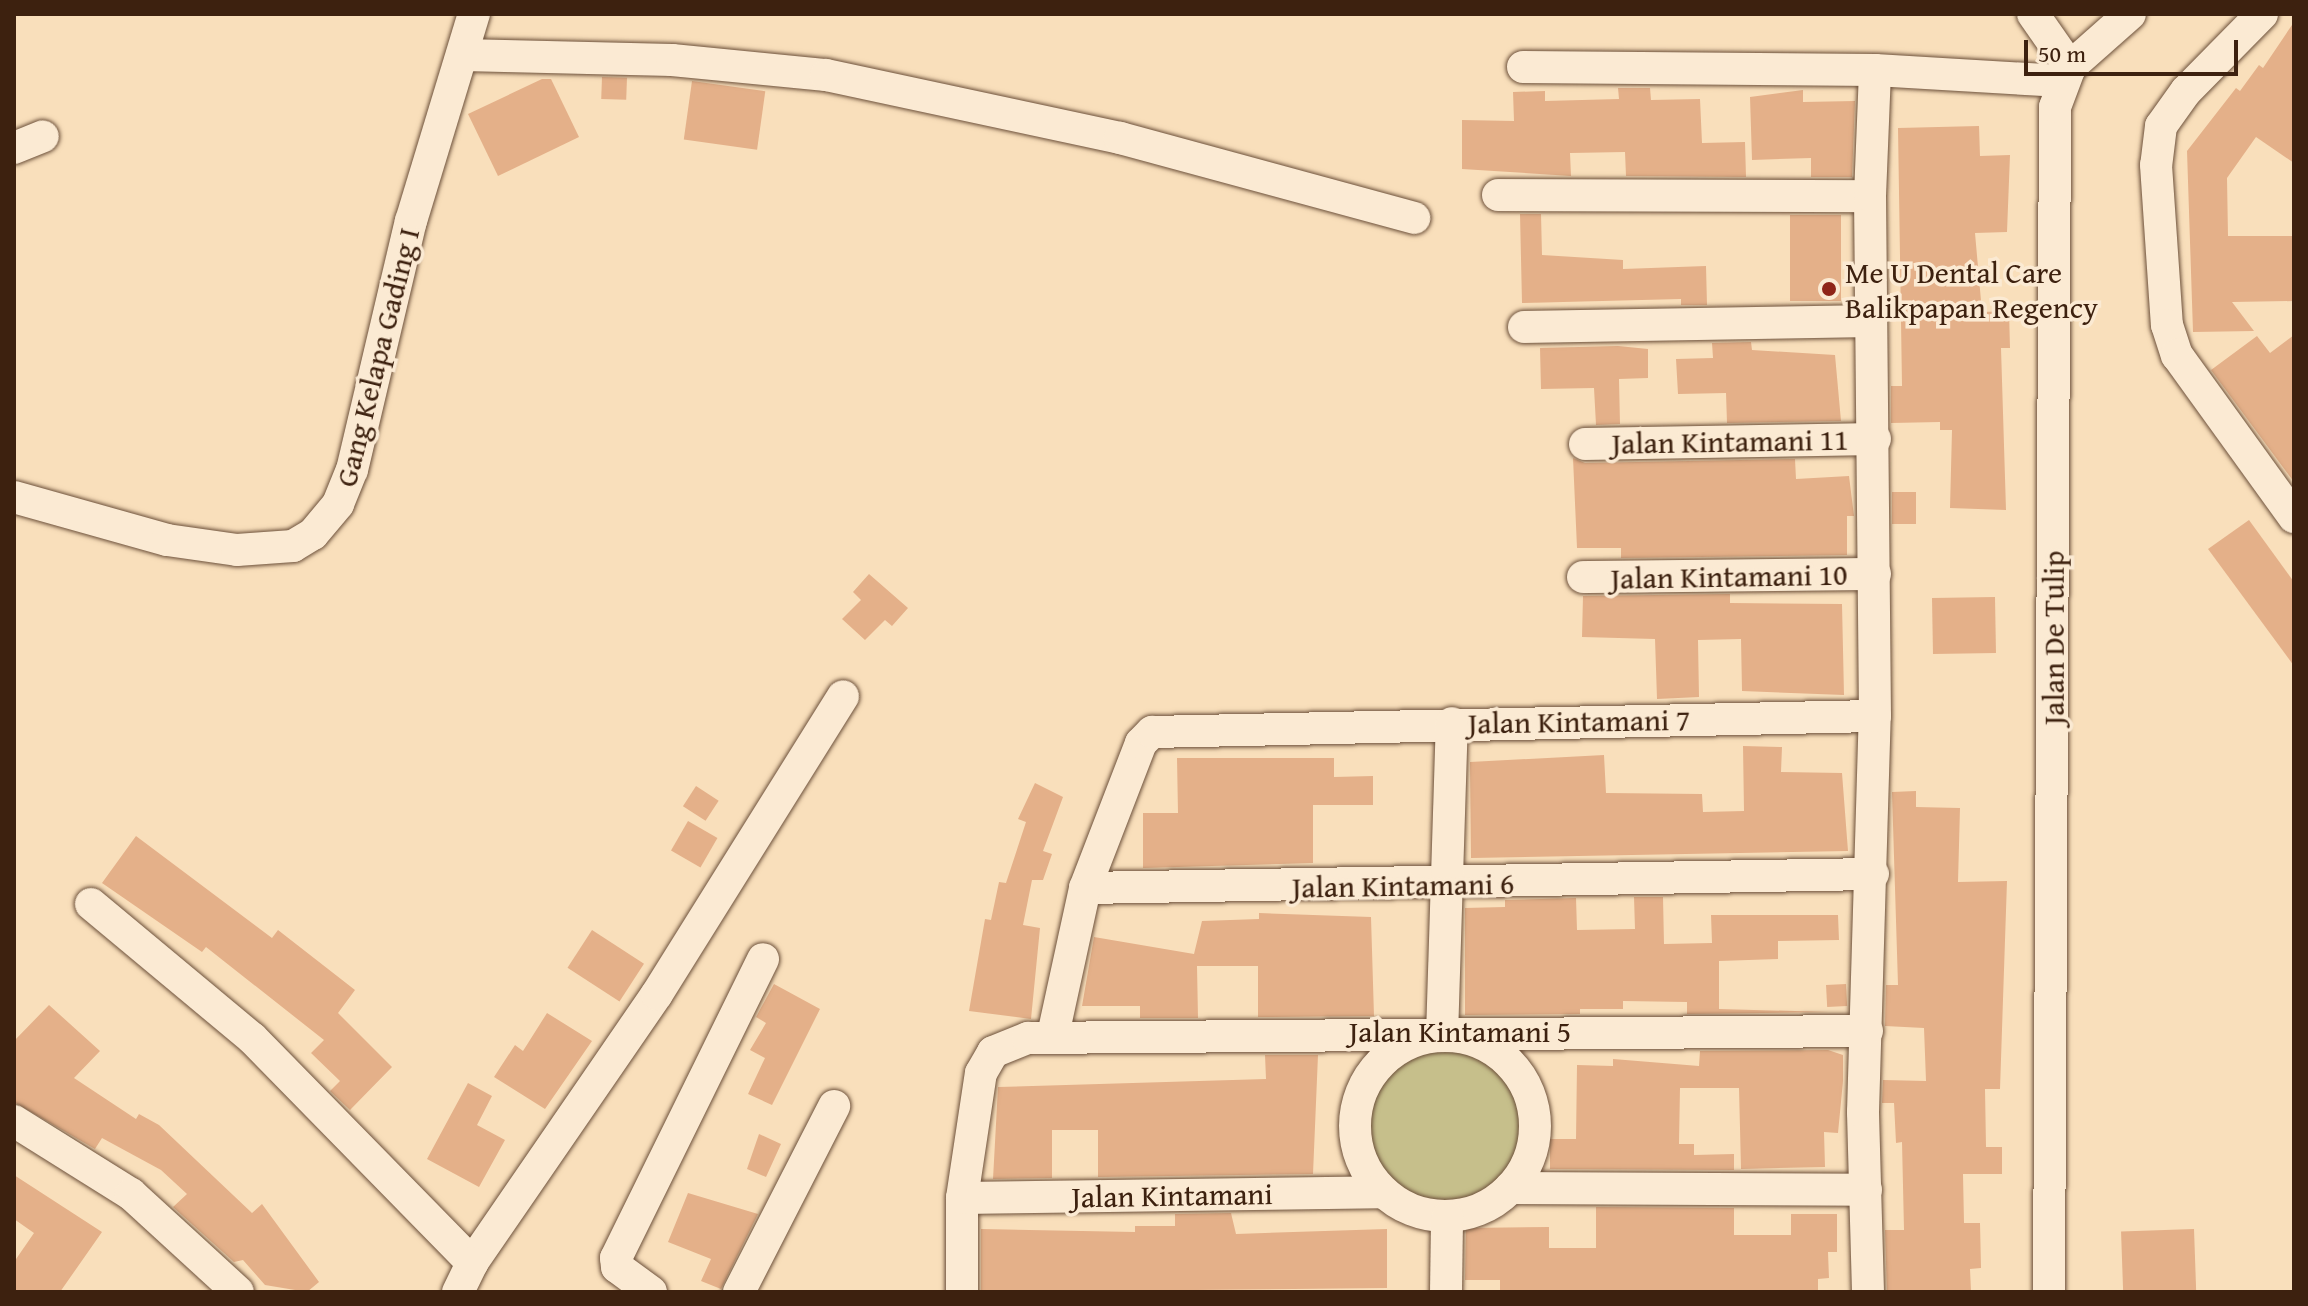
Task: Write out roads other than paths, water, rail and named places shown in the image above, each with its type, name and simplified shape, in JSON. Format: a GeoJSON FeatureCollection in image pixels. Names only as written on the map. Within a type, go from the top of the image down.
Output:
{"type":"FeatureCollection","features":[{"type":"Feature","properties":{"kind":"street","name":"Gang Kelapa Gading I"},"geometry":{"type":"LineString","coordinates":[[14,497],[167,540],[237,550],[293,546],[313,534],[338,504],[352,470],[411,221],[474,14]]}},
{"type":"Feature","properties":{"kind":"street"},"geometry":{"type":"LineString","coordinates":[[2033,14],[2066,74]]}},
{"type":"Feature","properties":{"kind":"street"},"geometry":{"type":"LineString","coordinates":[[1523,67],[2066,74],[2130,14]]}},
{"type":"Feature","properties":{"kind":"street"},"geometry":{"type":"LineString","coordinates":[[2262,14],[2161,126],[2156,165],[2167,325],[2177,355],[2294,517]]}},
{"type":"Feature","properties":{"kind":"street"},"geometry":{"type":"LineString","coordinates":[[463,55],[672,60],[826,75],[1120,138],[1414,218]]}},
{"type":"Feature","properties":{"kind":"street"},"geometry":{"type":"LineString","coordinates":[[1868,1292],[1867,1031],[1875,716],[1875,439],[1870,196],[1875,70]]}},
{"type":"Feature","properties":{"kind":"street","name":"Jalan De Tulip"},"geometry":{"type":"LineString","coordinates":[[2049,1292],[2055,107],[2066,74]]}},
{"type":"Feature","properties":{"kind":"street"},"geometry":{"type":"LineString","coordinates":[[14,148],[43,136]]}},
{"type":"Feature","properties":{"kind":"street"},"geometry":{"type":"LineString","coordinates":[[1498,195],[1870,196]]}},
{"type":"Feature","properties":{"kind":"street"},"geometry":{"type":"LineString","coordinates":[[1524,327],[1871,321]]}},
{"type":"Feature","properties":{"kind":"street","name":"Jalan Kintamani 11"},"geometry":{"type":"LineString","coordinates":[[1585,444],[1875,439]]}},
{"type":"Feature","properties":{"kind":"street","name":"Jalan Kintamani 10"},"geometry":{"type":"LineString","coordinates":[[1583,577],[1875,574]]}},
{"type":"Feature","properties":{"kind":"street"},"geometry":{"type":"LineString","coordinates":[[458,1292],[472,1263],[657,994],[843,696]]}},
{"type":"Feature","properties":{"kind":"street","name":"Jalan Kintamani 7"},"geometry":{"type":"LineString","coordinates":[[1442,1033],[1443,885],[1452,723],[1875,716]]}},
{"type":"Feature","properties":{"kind":"street"},"geometry":{"type":"LineString","coordinates":[[1053,1035],[1085,888],[1141,743],[1152,732],[1452,723]]}},
{"type":"Feature","properties":{"kind":"street","name":"Jalan Kintamani 6"},"geometry":{"type":"LineString","coordinates":[[1085,888],[1443,885],[1873,874]]}},
{"type":"Feature","properties":{"kind":"street"},"geometry":{"type":"LineString","coordinates":[[91,904],[252,1038],[472,1263]]}},
{"type":"Feature","properties":{"kind":"street"},"geometry":{"type":"LineString","coordinates":[[651,1292],[617,1267],[616,1258],[763,959]]}},
{"type":"Feature","properties":{"kind":"street","name":"Jalan Kintamani 5"},"geometry":{"type":"LineString","coordinates":[[962,1292],[962,1198],[981,1073],[993,1052],[1053,1035],[1867,1031]]}},
{"type":"Feature","properties":{"kind":"street"},"geometry":{"type":"LineString","coordinates":[[1442,1033],[1488,1047],[1507,1061],[1532,1101],[1533,1148],[1510,1188],[1492,1203],[1447,1217],[1423,1214],[1382,1192],[1357,1152],[1356,1105],[1365,1083],[1397,1050],[1442,1033]]}},
{"type":"Feature","properties":{"kind":"street"},"geometry":{"type":"LineString","coordinates":[[739,1292],[834,1106]]}},
{"type":"Feature","properties":{"kind":"street"},"geometry":{"type":"LineString","coordinates":[[14,1121],[131,1194],[238,1292]]}},
{"type":"Feature","properties":{"kind":"street"},"geometry":{"type":"LineString","coordinates":[[1510,1188],[1866,1190]]}},
{"type":"Feature","properties":{"kind":"street","name":"Jalan Kintamani"},"geometry":{"type":"LineString","coordinates":[[962,1198],[1382,1192]]}},
{"type":"Feature","properties":{"kind":"street"},"geometry":{"type":"LineString","coordinates":[[1446,1292],[1447,1217]]}},
{"type":"Feature","properties":{"kind":"place","name":"Me U Dental Care Balikpapan Regency"},"geometry":{"type":"Point","coordinates":[1829,289]}}]}
